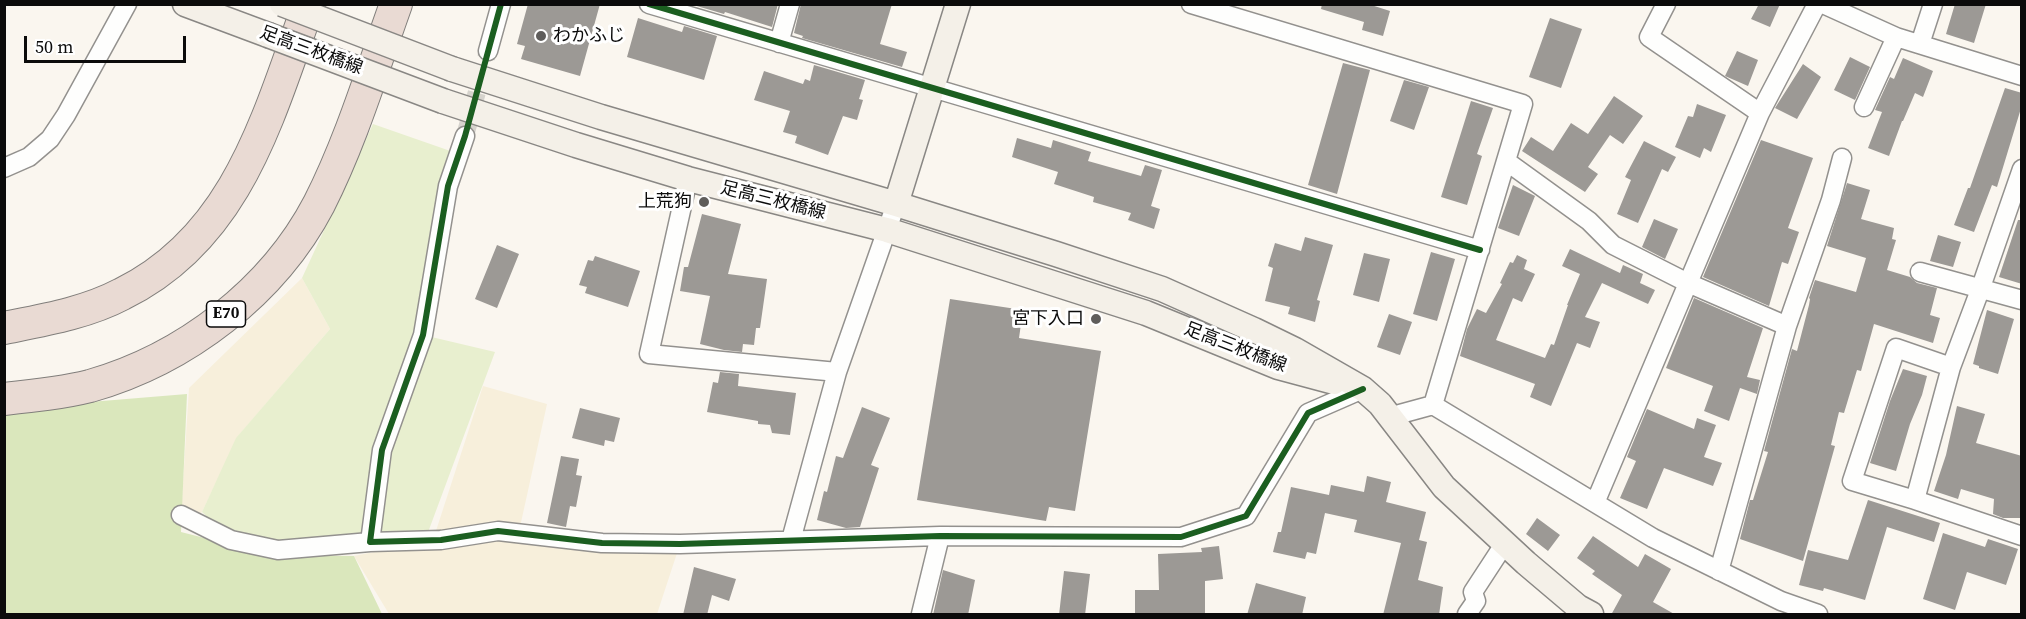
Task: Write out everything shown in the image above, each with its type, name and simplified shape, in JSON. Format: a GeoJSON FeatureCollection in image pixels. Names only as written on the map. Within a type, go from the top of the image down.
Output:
{"type":"FeatureCollection","features":[{"type":"Feature","properties":{"kind":"highway"},"geometry":{"type":"LineString","coordinates":[[12,325],[96,306],[123,294],[153,277],[180,256],[204,232],[225,203],[255,147],[309,4]]}},
{"type":"Feature","properties":{"kind":"highway","name":"E70"},"geometry":{"type":"LineString","coordinates":[[4,399],[46,395],[79,388],[134,370],[177,349],[213,325],[247,297],[276,267],[318,206],[351,132],[396,4]]}},
{"type":"Feature","properties":{"kind":"main road","name":"足高三枚橋線"},"geometry":{"type":"LineString","coordinates":[[185,4],[443,101],[576,145],[688,179],[887,230],[1146,313],[1278,367],[1363,389]]}},
{"type":"Feature","properties":{"kind":"main road","name":"足高三枚橋線"},"geometry":{"type":"LineString","coordinates":[[282,4],[452,69],[601,117],[896,204],[1162,289],[1219,313],[1295,350],[1363,389],[1380,404],[1444,487],[1578,607],[1591,615]]}},
{"type":"Feature","properties":{"kind":"main road"},"geometry":{"type":"LineString","coordinates":[[896,204],[958,4]]}},
{"type":"Feature","properties":{"kind":"street"},"geometry":{"type":"LineString","coordinates":[[4,168],[29,158],[50,139],[66,115],[127,4]]}},
{"type":"Feature","properties":{"kind":"street"},"geometry":{"type":"LineString","coordinates":[[488,51],[501,4]]}},
{"type":"Feature","properties":{"kind":"street"},"geometry":{"type":"LineString","coordinates":[[779,43],[790,4]]}},
{"type":"Feature","properties":{"kind":"street"},"geometry":{"type":"LineString","coordinates":[[1191,4],[1522,104],[1433,405]]}},
{"type":"Feature","properties":{"kind":"street"},"geometry":{"type":"LineString","coordinates":[[1666,4],[1649,37],[1760,113]]}},
{"type":"Feature","properties":{"kind":"street"},"geometry":{"type":"LineString","coordinates":[[1594,503],[1760,113],[1817,4]]}},
{"type":"Feature","properties":{"kind":"street"},"geometry":{"type":"LineString","coordinates":[[1823,4],[1896,37],[2022,76]]}},
{"type":"Feature","properties":{"kind":"street"},"geometry":{"type":"LineString","coordinates":[[1920,44],[1933,4]]}},
{"type":"Feature","properties":{"kind":"street"},"geometry":{"type":"LineString","coordinates":[[649,5],[1480,250]]}},
{"type":"Feature","properties":{"kind":"street"},"geometry":{"type":"LineString","coordinates":[[1864,107],[1896,37]]}},
{"type":"Feature","properties":{"kind":"street"},"geometry":{"type":"LineString","coordinates":[[370,542],[382,450],[423,335],[448,186],[465,136]]}},
{"type":"Feature","properties":{"kind":"street"},"geometry":{"type":"LineString","coordinates":[[1719,571],[1787,326],[1831,200],[1842,158]]}},
{"type":"Feature","properties":{"kind":"street"},"geometry":{"type":"LineString","coordinates":[[1506,160],[1588,221],[1613,245],[1688,283],[1787,326]]}},
{"type":"Feature","properties":{"kind":"street"},"geometry":{"type":"LineString","coordinates":[[1915,500],[1951,367],[2022,169]]}},
{"type":"Feature","properties":{"kind":"street"},"geometry":{"type":"LineString","coordinates":[[688,179],[650,354],[837,372]]}},
{"type":"Feature","properties":{"kind":"street"},"geometry":{"type":"LineString","coordinates":[[791,540],[837,372],[896,204]]}},
{"type":"Feature","properties":{"kind":"street"},"geometry":{"type":"LineString","coordinates":[[1920,272],[2022,300]]}},
{"type":"Feature","properties":{"kind":"street"},"geometry":{"type":"LineString","coordinates":[[1951,367],[1896,348],[1852,482],[1915,500],[2022,536]]}},
{"type":"Feature","properties":{"kind":"street"},"geometry":{"type":"LineString","coordinates":[[181,516],[231,540],[278,550],[370,542],[441,540],[498,531],[602,543],[680,544],[940,536],[1181,537],[1246,516],[1308,412],[1363,389]]}},
{"type":"Feature","properties":{"kind":"street"},"geometry":{"type":"LineString","coordinates":[[1389,417],[1433,405],[1653,538],[1781,602],[1818,615]]}},
{"type":"Feature","properties":{"kind":"street"},"geometry":{"type":"LineString","coordinates":[[921,615],[940,536]]}},
{"type":"Feature","properties":{"kind":"street"},"geometry":{"type":"LineString","coordinates":[[1467,615],[1476,601],[1473,592],[1505,543]]}},
{"type":"Feature","properties":{"kind":"shaded area"},"geometry":{"type":"Polygon","coordinates":[[[302,278],[330,329],[239,435],[202,512],[191,520],[181,515],[189,388],[302,278]]]}},
{"type":"Feature","properties":{"kind":"shaded area"},"geometry":{"type":"Polygon","coordinates":[[[483,386],[547,404],[520,527],[680,544],[657,614],[389,614],[354,556],[433,540],[483,386]]]}},
{"type":"Feature","properties":{"kind":"green space"},"geometry":{"type":"Polygon","coordinates":[[[373,124],[459,154],[423,335],[495,352],[427,535],[306,548],[262,541],[216,525],[202,512],[236,438],[330,329],[302,278],[373,124]]]}},
{"type":"Feature","properties":{"kind":"green space"},"geometry":{"type":"Polygon","coordinates":[[[187,394],[181,532],[271,555],[354,556],[382,614],[5,614],[5,409],[187,394]]]}},
{"type":"Feature","properties":{"kind":"building"},"geometry":{"type":"Polygon","coordinates":[[[528,4],[600,4],[580,76],[521,59],[525,46],[517,44],[528,4]]]}},
{"type":"Feature","properties":{"kind":"building"},"geometry":{"type":"Polygon","coordinates":[[[690,4],[778,4],[772,27],[690,4]]]}},
{"type":"Feature","properties":{"kind":"building"},"geometry":{"type":"Polygon","coordinates":[[[801,4],[892,4],[880,44],[907,52],[902,67],[802,38],[803,36],[794,33],[801,4]]]}},
{"type":"Feature","properties":{"kind":"building"},"geometry":{"type":"Polygon","coordinates":[[[1322,4],[1368,4],[1390,11],[1383,36],[1362,30],[1364,22],[1321,9],[1322,4]]]}},
{"type":"Feature","properties":{"kind":"building"},"geometry":{"type":"Polygon","coordinates":[[[1759,4],[1780,4],[1770,27],[1751,19],[1759,4]]]}},
{"type":"Feature","properties":{"kind":"building"},"geometry":{"type":"Polygon","coordinates":[[[1955,4],[1986,4],[1974,43],[1946,34],[1955,4]]]}},
{"type":"Feature","properties":{"kind":"building"},"geometry":{"type":"Polygon","coordinates":[[[638,18],[682,32],[684,26],[717,36],[704,80],[627,57],[638,18]]]}},
{"type":"Feature","properties":{"kind":"building"},"geometry":{"type":"Polygon","coordinates":[[[1550,18],[1582,29],[1561,88],[1529,77],[1550,18]]]}},
{"type":"Feature","properties":{"kind":"building"},"geometry":{"type":"Polygon","coordinates":[[[1737,51],[1758,60],[1748,86],[1725,76],[1737,51]]]}},
{"type":"Feature","properties":{"kind":"building"},"geometry":{"type":"Polygon","coordinates":[[[1850,57],[1870,67],[1855,100],[1834,90],[1850,57]]]}},
{"type":"Feature","properties":{"kind":"building"},"geometry":{"type":"Polygon","coordinates":[[[1903,58],[1933,71],[1923,97],[1915,93],[1889,156],[1868,148],[1882,112],[1875,110],[1890,77],[1894,79],[1903,58]]]}},
{"type":"Feature","properties":{"kind":"building"},"geometry":{"type":"Polygon","coordinates":[[[1343,63],[1370,70],[1337,194],[1308,185],[1343,63]]]}},
{"type":"Feature","properties":{"kind":"building"},"geometry":{"type":"Polygon","coordinates":[[[1803,64],[1821,77],[1797,119],[1775,108],[1803,64]]]}},
{"type":"Feature","properties":{"kind":"building"},"geometry":{"type":"Polygon","coordinates":[[[814,65],[865,80],[859,99],[863,100],[857,120],[843,116],[828,155],[795,143],[797,136],[783,132],[790,111],[754,100],[764,71],[803,84],[805,79],[810,81],[814,65]]]}},
{"type":"Feature","properties":{"kind":"building"},"geometry":{"type":"Polygon","coordinates":[[[1404,80],[1429,87],[1414,130],[1390,121],[1404,80]]]}},
{"type":"Feature","properties":{"kind":"building"},"geometry":{"type":"Polygon","coordinates":[[[2005,88],[2022,93],[2022,105],[1997,187],[1992,185],[1974,232],[1954,225],[1968,188],[1970,188],[2005,88]]]}},
{"type":"Feature","properties":{"kind":"building"},"geometry":{"type":"Polygon","coordinates":[[[1614,96],[1643,116],[1623,144],[1610,135],[1588,167],[1598,174],[1585,192],[1522,151],[1531,137],[1553,151],[1571,123],[1588,134],[1614,96]]]}},
{"type":"Feature","properties":{"kind":"building"},"geometry":{"type":"Polygon","coordinates":[[[1471,101],[1493,108],[1477,154],[1482,156],[1467,205],[1441,197],[1471,101]]]}},
{"type":"Feature","properties":{"kind":"building"},"geometry":{"type":"Polygon","coordinates":[[[1697,104],[1726,115],[1711,152],[1704,148],[1700,158],[1675,147],[1688,116],[1693,117],[1697,104]]]}},
{"type":"Feature","properties":{"kind":"building"},"geometry":{"type":"Polygon","coordinates":[[[1017,138],[1051,148],[1053,140],[1091,152],[1088,161],[1141,176],[1145,165],[1162,170],[1151,206],[1160,209],[1154,229],[1128,220],[1131,213],[1093,202],[1094,197],[1054,184],[1058,172],[1012,157],[1017,138]]]}},
{"type":"Feature","properties":{"kind":"building"},"geometry":{"type":"Polygon","coordinates":[[[1761,140],[1813,158],[1788,228],[1799,232],[1788,264],[1782,262],[1769,306],[1703,277],[1761,140]]]}},
{"type":"Feature","properties":{"kind":"building"},"geometry":{"type":"Polygon","coordinates":[[[1644,141],[1676,157],[1668,172],[1662,169],[1638,223],[1617,214],[1631,180],[1625,177],[1644,141]]]}},
{"type":"Feature","properties":{"kind":"building"},"geometry":{"type":"Polygon","coordinates":[[[1847,183],[1870,190],[1861,219],[1894,228],[1892,239],[1896,240],[1887,270],[1910,277],[1917,283],[1937,288],[1930,315],[1940,318],[1933,343],[1874,324],[1861,371],[1857,370],[1844,413],[1839,412],[1831,445],[1835,446],[1803,561],[1740,539],[1750,500],[1753,500],[1768,452],[1764,451],[1792,349],[1797,351],[1815,280],[1856,292],[1866,258],[1827,246],[1847,183]]]}},
{"type":"Feature","properties":{"kind":"building"},"geometry":{"type":"Polygon","coordinates":[[[1513,185],[1535,196],[1519,236],[1498,228],[1513,185]]]}},
{"type":"Feature","properties":{"kind":"building"},"geometry":{"type":"Polygon","coordinates":[[[702,214],[741,224],[728,274],[767,279],[760,328],[756,328],[754,345],[743,344],[742,352],[700,344],[710,296],[680,291],[684,267],[688,267],[702,214]]]}},
{"type":"Feature","properties":{"kind":"building"},"geometry":{"type":"Polygon","coordinates":[[[1654,219],[1678,229],[1665,259],[1642,247],[1654,219]]]}},
{"type":"Feature","properties":{"kind":"building"},"geometry":{"type":"Polygon","coordinates":[[[2018,220],[2022,220],[2022,284],[1999,277],[2018,220]]]}},
{"type":"Feature","properties":{"kind":"building"},"geometry":{"type":"Polygon","coordinates":[[[1938,235],[1961,242],[1953,267],[1930,261],[1938,235]]]}},
{"type":"Feature","properties":{"kind":"building"},"geometry":{"type":"Polygon","coordinates":[[[1305,237],[1333,245],[1317,300],[1320,301],[1315,322],[1288,314],[1290,307],[1265,301],[1273,268],[1268,266],[1275,243],[1301,251],[1305,237]]]}},
{"type":"Feature","properties":{"kind":"building"},"geometry":{"type":"Polygon","coordinates":[[[497,245],[519,254],[497,308],[475,299],[497,245]]]}},
{"type":"Feature","properties":{"kind":"building"},"geometry":{"type":"Polygon","coordinates":[[[1570,249],[1620,273],[1623,265],[1643,274],[1640,283],[1655,290],[1648,304],[1602,283],[1585,317],[1600,322],[1590,348],[1577,343],[1551,406],[1530,397],[1535,384],[1460,356],[1467,329],[1477,309],[1486,313],[1502,284],[1500,283],[1510,262],[1513,263],[1517,255],[1527,260],[1524,269],[1535,274],[1522,302],[1513,298],[1496,340],[1545,358],[1551,344],[1554,345],[1580,274],[1562,266],[1570,249]]]}},
{"type":"Feature","properties":{"kind":"building"},"geometry":{"type":"Polygon","coordinates":[[[1431,252],[1455,259],[1437,321],[1413,314],[1431,252]]]}},
{"type":"Feature","properties":{"kind":"building"},"geometry":{"type":"Polygon","coordinates":[[[1364,253],[1390,259],[1379,302],[1353,295],[1364,253]]]}},
{"type":"Feature","properties":{"kind":"building"},"geometry":{"type":"Polygon","coordinates":[[[595,256],[640,271],[628,307],[585,293],[587,287],[579,285],[588,260],[593,261],[595,256]]]}},
{"type":"Feature","properties":{"kind":"building"},"geometry":{"type":"Polygon","coordinates":[[[1694,298],[1763,328],[1747,377],[1760,380],[1757,394],[1740,388],[1729,421],[1704,411],[1713,386],[1666,368],[1694,298]]]}},
{"type":"Feature","properties":{"kind":"building"},"geometry":{"type":"Polygon","coordinates":[[[950,299],[1023,310],[1019,338],[1101,351],[1075,511],[1049,507],[1046,521],[917,500],[950,299]]]}},
{"type":"Feature","properties":{"kind":"building"},"geometry":{"type":"Polygon","coordinates":[[[1987,310],[2014,319],[1998,374],[1973,364],[1987,310]]]}},
{"type":"Feature","properties":{"kind":"building"},"geometry":{"type":"Polygon","coordinates":[[[1389,314],[1412,322],[1400,355],[1377,347],[1389,314]]]}},
{"type":"Feature","properties":{"kind":"building"},"geometry":{"type":"Polygon","coordinates":[[[1903,369],[1927,376],[1896,471],[1870,463],[1903,369]]]}},
{"type":"Feature","properties":{"kind":"building"},"geometry":{"type":"Polygon","coordinates":[[[720,372],[739,374],[738,386],[796,393],[790,435],[772,433],[770,425],[758,424],[758,421],[707,412],[713,382],[718,383],[720,372]]]}},
{"type":"Feature","properties":{"kind":"building"},"geometry":{"type":"Polygon","coordinates":[[[1957,406],[1985,414],[1976,443],[2022,456],[2022,518],[2003,518],[1993,514],[1994,499],[1961,489],[1958,499],[1934,491],[1946,455],[1957,406]]]}},
{"type":"Feature","properties":{"kind":"building"},"geometry":{"type":"Polygon","coordinates":[[[862,407],[890,418],[871,465],[879,468],[860,527],[846,528],[817,520],[836,456],[843,458],[862,407]]]}},
{"type":"Feature","properties":{"kind":"building"},"geometry":{"type":"Polygon","coordinates":[[[580,408],[620,418],[614,442],[605,440],[604,446],[572,438],[580,408]]]}},
{"type":"Feature","properties":{"kind":"building"},"geometry":{"type":"Polygon","coordinates":[[[1647,409],[1694,429],[1697,418],[1716,425],[1704,457],[1722,463],[1713,486],[1664,468],[1647,509],[1620,498],[1636,461],[1627,457],[1647,409]]]}},
{"type":"Feature","properties":{"kind":"building"},"geometry":{"type":"Polygon","coordinates":[[[561,456],[579,459],[576,475],[582,476],[576,507],[570,506],[566,527],[547,523],[561,456]]]}},
{"type":"Feature","properties":{"kind":"building"},"geometry":{"type":"Polygon","coordinates":[[[1367,476],[1391,482],[1386,502],[1426,512],[1419,540],[1427,542],[1418,580],[1443,587],[1439,615],[1383,615],[1401,543],[1354,532],[1357,520],[1325,513],[1316,554],[1307,552],[1305,559],[1273,552],[1278,532],[1281,532],[1291,487],[1329,495],[1331,485],[1364,492],[1367,476]]]}},
{"type":"Feature","properties":{"kind":"building"},"geometry":{"type":"Polygon","coordinates":[[[1868,500],[1940,523],[1934,542],[1887,527],[1865,600],[1824,588],[1823,591],[1799,585],[1808,550],[1848,560],[1868,500]]]}},
{"type":"Feature","properties":{"kind":"building"},"geometry":{"type":"Polygon","coordinates":[[[1537,518],[1560,535],[1548,551],[1526,534],[1537,518]]]}},
{"type":"Feature","properties":{"kind":"building"},"geometry":{"type":"Polygon","coordinates":[[[1943,533],[1985,547],[1988,539],[2018,549],[2006,585],[1967,572],[1955,610],[1923,599],[1943,533]]]}},
{"type":"Feature","properties":{"kind":"building"},"geometry":{"type":"Polygon","coordinates":[[[1593,536],[1638,567],[1645,554],[1671,569],[1653,602],[1676,615],[1611,615],[1622,595],[1592,574],[1595,571],[1577,558],[1593,536]]]}},
{"type":"Feature","properties":{"kind":"building"},"geometry":{"type":"Polygon","coordinates":[[[1219,546],[1223,579],[1205,581],[1205,615],[1135,615],[1135,590],[1159,590],[1158,554],[1202,552],[1201,548],[1219,546]]]}},
{"type":"Feature","properties":{"kind":"building"},"geometry":{"type":"Polygon","coordinates":[[[694,567],[736,579],[729,601],[712,595],[707,615],[683,615],[694,567]]]}},
{"type":"Feature","properties":{"kind":"building"},"geometry":{"type":"Polygon","coordinates":[[[943,570],[975,580],[968,615],[933,615],[943,570]]]}},
{"type":"Feature","properties":{"kind":"building"},"geometry":{"type":"Polygon","coordinates":[[[1064,571],[1090,574],[1085,615],[1059,615],[1064,571]]]}},
{"type":"Feature","properties":{"kind":"building"},"geometry":{"type":"Polygon","coordinates":[[[1256,583],[1306,597],[1302,615],[1247,615],[1256,583]]]}},
{"type":"Feature","properties":{"kind":"tunnel"},"geometry":{"type":"LineString","coordinates":[[465,136],[488,51]]}},
{"type":"Feature","properties":{"kind":"cycle path"},"geometry":{"type":"LineString","coordinates":[[501,4],[465,136],[448,186],[423,335],[382,450],[370,542],[441,540],[498,531],[602,543],[680,544],[940,536],[1181,537],[1246,516],[1308,413],[1363,389]]}},
{"type":"Feature","properties":{"kind":"cycle path"},"geometry":{"type":"LineString","coordinates":[[649,4],[1480,250]]}},
{"type":"Feature","properties":{"kind":"place","name":"わかふじ"},"geometry":{"type":"Point","coordinates":[541,36]}},
{"type":"Feature","properties":{"kind":"place","name":"上荒狗"},"geometry":{"type":"Point","coordinates":[704,202]}},
{"type":"Feature","properties":{"kind":"place","name":"宮下入口"},"geometry":{"type":"Point","coordinates":[1096,319]}}]}
